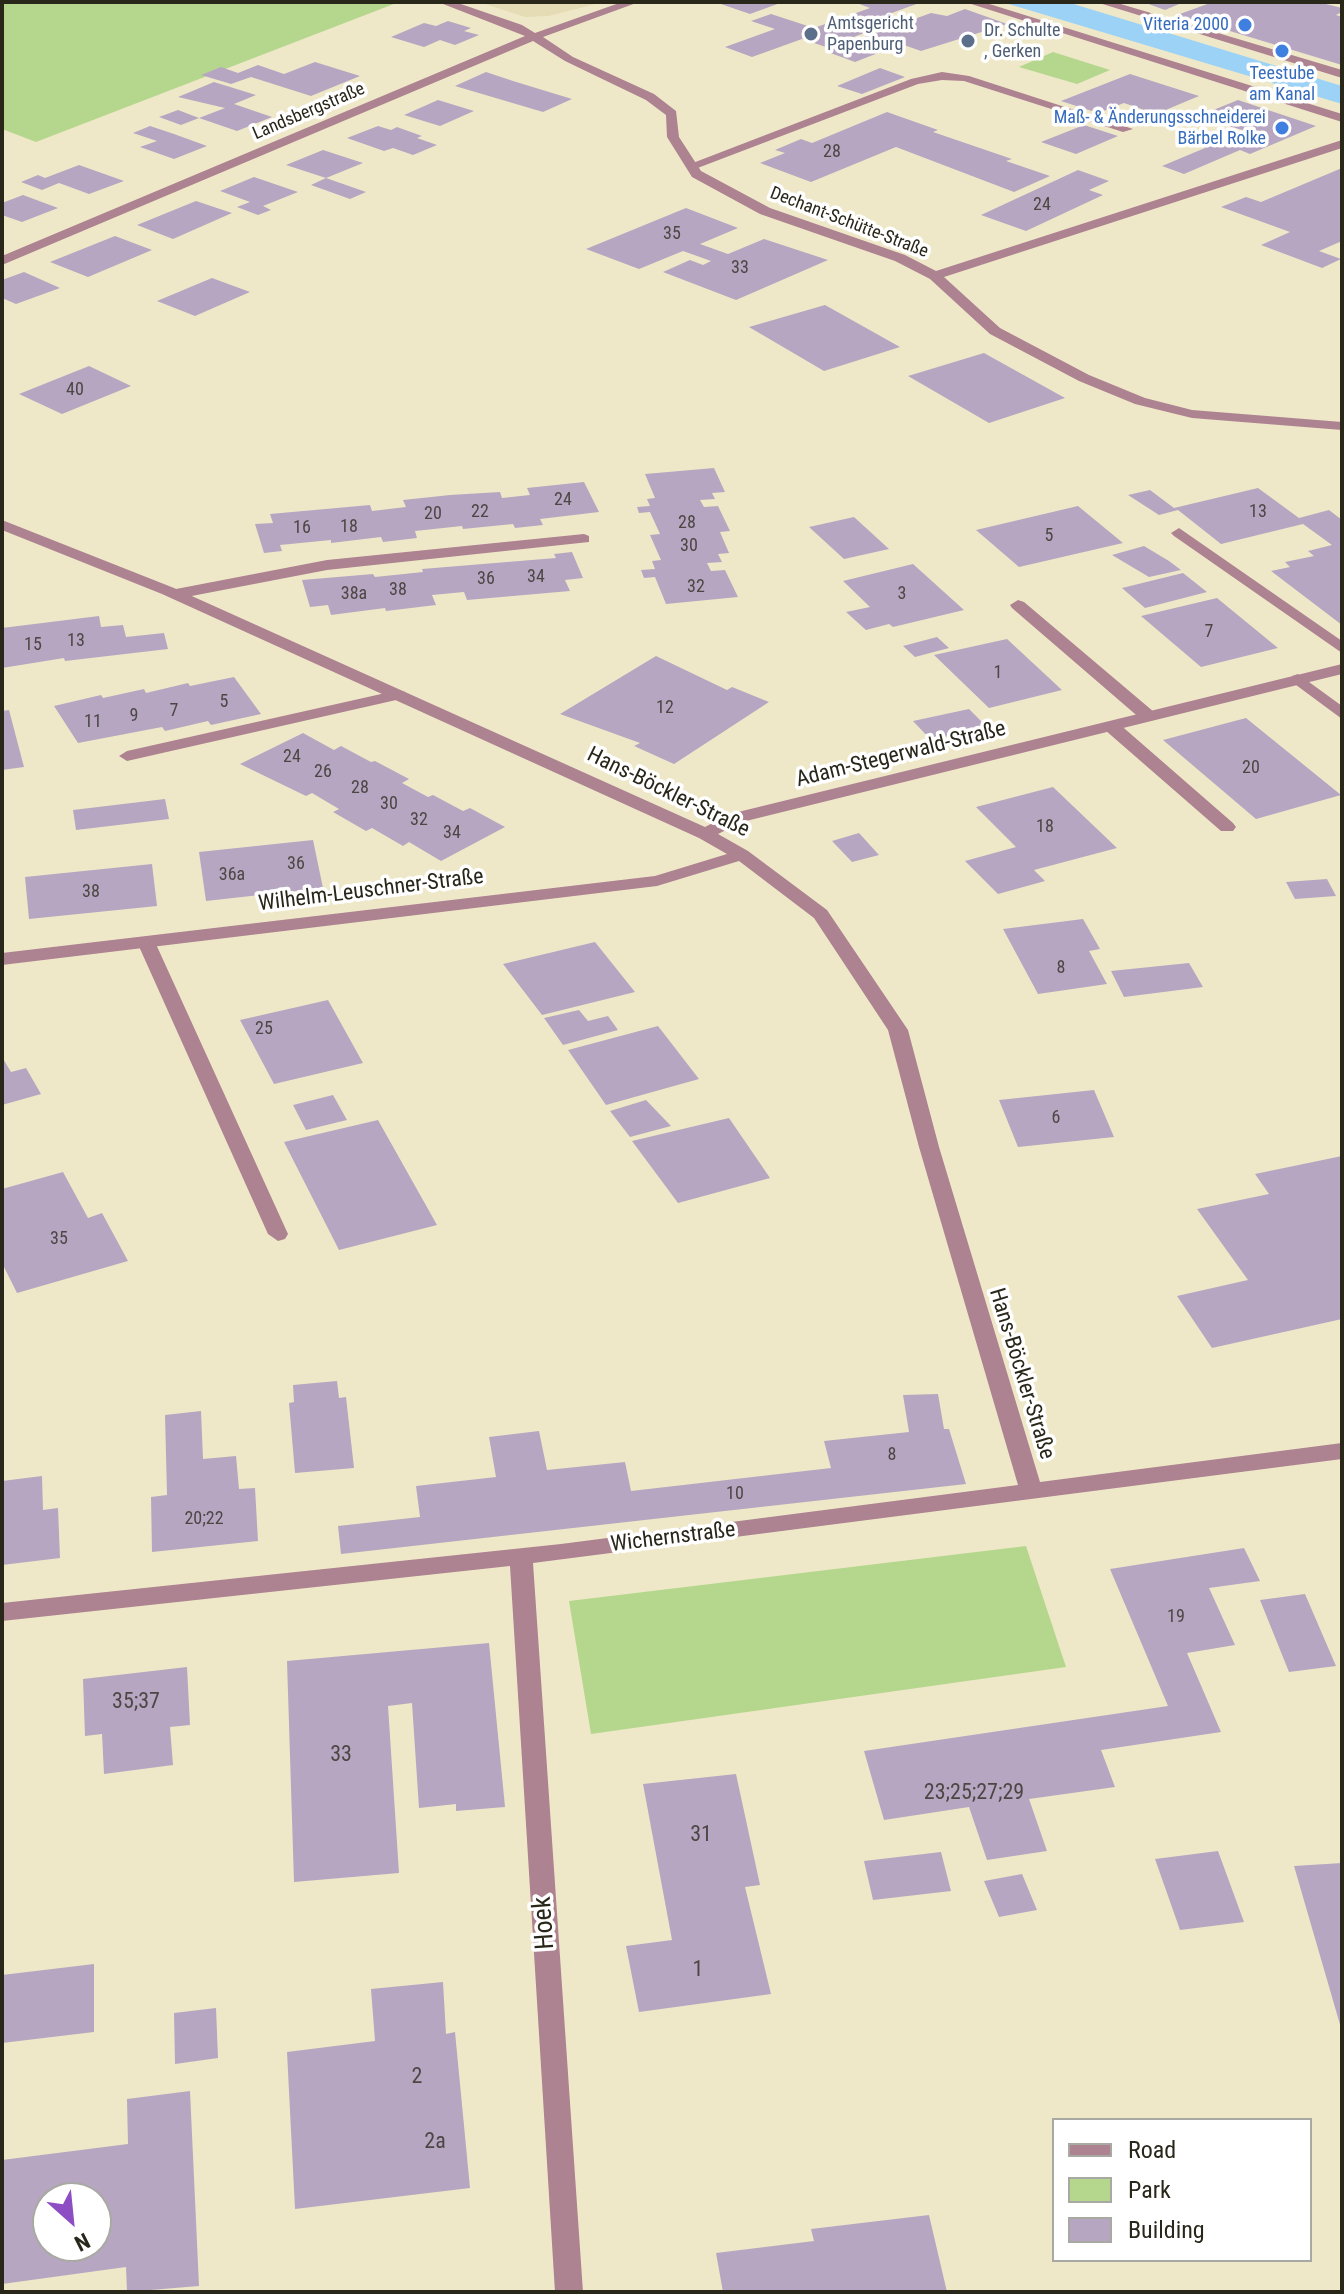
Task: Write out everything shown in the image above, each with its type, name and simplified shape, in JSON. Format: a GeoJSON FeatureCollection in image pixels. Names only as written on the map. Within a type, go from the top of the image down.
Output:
{"type":"FeatureCollection","features":[{"type":"Feature","properties":{"kind":"street","name":"Dechant-Schütte-Straße"},"geometry":{"type":"LineString","coordinates":[[444,2],[518,27],[569,59],[650,97],[672,114],[673,137],[696,174],[765,211],[900,258],[935,276],[995,331],[1084,378],[1140,401],[1192,414],[1342,426]]}},
{"type":"Feature","properties":{"kind":"street","name":"Landsbergstraße"},"geometry":{"type":"LineString","coordinates":[[2,261],[533,37],[633,2]]}},
{"type":"Feature","properties":{"kind":"street"},"geometry":{"type":"LineString","coordinates":[[971,2],[1342,118]]}},
{"type":"Feature","properties":{"kind":"street"},"geometry":{"type":"LineString","coordinates":[[1102,2],[1342,74]]}},
{"type":"Feature","properties":{"kind":"street"},"geometry":{"type":"LineString","coordinates":[[691,166],[915,81],[942,76],[965,78],[1127,129]]}},
{"type":"Feature","properties":{"kind":"street","name":"Dechant-Schütte-Straße"},"geometry":{"type":"LineString","coordinates":[[935,276],[1342,144]]}},
{"type":"Feature","properties":{"kind":"street","name":"Hans-Böckler-Straße"},"geometry":{"type":"LineString","coordinates":[[2,525],[176,594],[705,834],[742,855],[821,914],[898,1030],[933,1162],[1032,1493]]}},
{"type":"Feature","properties":{"kind":"street"},"geometry":{"type":"LineString","coordinates":[[1179,533],[1342,648]]}},
{"type":"Feature","properties":{"kind":"street"},"geometry":{"type":"LineString","coordinates":[[176,594],[327,565],[584,539]]}},
{"type":"Feature","properties":{"kind":"street"},"geometry":{"type":"LineString","coordinates":[[1018,605],[1148,716]]}},
{"type":"Feature","properties":{"kind":"street","name":"Adam-Stegerwald-Straße"},"geometry":{"type":"LineString","coordinates":[[705,834],[736,818],[1342,669]]}},
{"type":"Feature","properties":{"kind":"street"},"geometry":{"type":"LineString","coordinates":[[1298,679],[1342,714]]}},
{"type":"Feature","properties":{"kind":"street"},"geometry":{"type":"LineString","coordinates":[[127,756],[399,695]]}},
{"type":"Feature","properties":{"kind":"street"},"geometry":{"type":"LineString","coordinates":[[1111,726],[1227,827]]}},
{"type":"Feature","properties":{"kind":"street","name":"Wilhelm-Leuschner-Straße"},"geometry":{"type":"LineString","coordinates":[[2,959],[657,881],[742,855]]}},
{"type":"Feature","properties":{"kind":"street"},"geometry":{"type":"LineString","coordinates":[[146,942],[278,1234]]}},
{"type":"Feature","properties":{"kind":"street","name":"Wichernstraße"},"geometry":{"type":"LineString","coordinates":[[2,1612],[521,1555],[1032,1493],[1342,1451]]}},
{"type":"Feature","properties":{"kind":"street","name":"Hoek"},"geometry":{"type":"LineString","coordinates":[[521,1555],[569,2292]]}},
{"type":"Feature","properties":{"kind":"shaded area"},"geometry":{"type":"Polygon","coordinates":[[[479,2],[603,2],[549,16],[525,17],[479,2]]]}},
{"type":"Feature","properties":{"kind":"green space"},"geometry":{"type":"Polygon","coordinates":[[[2,2],[399,2],[36,142],[2,129],[2,2]]]}},
{"type":"Feature","properties":{"kind":"green space"},"geometry":{"type":"Polygon","coordinates":[[[1053,52],[1110,70],[1077,84],[1019,67],[1053,52]]]}},
{"type":"Feature","properties":{"kind":"green space"},"geometry":{"type":"Polygon","coordinates":[[[1026,1546],[1066,1667],[591,1734],[569,1601],[1026,1546]]]}},
{"type":"Feature","properties":{"kind":"water"},"geometry":{"type":"Polygon","coordinates":[[[1002,2],[1067,2],[1342,86],[1342,104],[1002,2]]]}},
{"type":"Feature","properties":{"kind":"building","name":"Amtsgericht Papenburg"},"geometry":{"type":"Polygon","coordinates":[[[715,2],[783,2],[750,14],[715,2]]]}},
{"type":"Feature","properties":{"kind":"building","name":"Amtsgericht Papenburg"},"geometry":{"type":"Polygon","coordinates":[[[854,2],[922,2],[889,14],[903,19],[826,47],[802,39],[752,57],[725,47],[775,29],[751,21],[771,14],[814,28],[870,8],[854,2]]]}},
{"type":"Feature","properties":{"kind":"building"},"geometry":{"type":"Polygon","coordinates":[[[1143,2],[1184,2],[1165,10],[1143,2]]]}},
{"type":"Feature","properties":{"kind":"building"},"geometry":{"type":"Polygon","coordinates":[[[1213,2],[1318,2],[1342,8],[1342,12],[1336,15],[1342,17],[1342,65],[1177,15],[1213,2]]]}},
{"type":"Feature","properties":{"kind":"building"},"geometry":{"type":"Polygon","coordinates":[[[965,9],[1007,24],[921,51],[901,44],[855,62],[825,51],[931,13],[947,16],[965,9]]]}},
{"type":"Feature","properties":{"kind":"building"},"geometry":{"type":"Polygon","coordinates":[[[448,21],[471,28],[464,31],[479,35],[455,45],[440,40],[424,47],[391,37],[424,23],[436,26],[448,21]]]}},
{"type":"Feature","properties":{"kind":"building"},"geometry":{"type":"Polygon","coordinates":[[[315,62],[360,76],[311,96],[251,77],[231,84],[201,75],[221,67],[238,73],[258,65],[284,74],[315,62]]]}},
{"type":"Feature","properties":{"kind":"building"},"geometry":{"type":"Polygon","coordinates":[[[880,68],[905,77],[862,94],[837,86],[880,68]]]}},
{"type":"Feature","properties":{"kind":"building"},"geometry":{"type":"Polygon","coordinates":[[[486,72],[572,99],[543,112],[455,86],[486,72]]]}},
{"type":"Feature","properties":{"kind":"building"},"geometry":{"type":"Polygon","coordinates":[[[1130,74],[1199,96],[1156,114],[1124,103],[1098,113],[1061,101],[1130,74]]]}},
{"type":"Feature","properties":{"kind":"building"},"geometry":{"type":"Polygon","coordinates":[[[214,82],[256,95],[234,104],[272,117],[237,131],[199,118],[225,108],[178,97],[214,82]]]}},
{"type":"Feature","properties":{"kind":"building"},"geometry":{"type":"Polygon","coordinates":[[[438,100],[474,111],[440,126],[404,115],[438,100]]]}},
{"type":"Feature","properties":{"kind":"building"},"geometry":{"type":"Polygon","coordinates":[[[1238,100],[1316,126],[1250,154],[1240,150],[1184,174],[1162,166],[1205,148],[1189,142],[1223,128],[1239,134],[1246,131],[1196,117],[1238,100]]]}},
{"type":"Feature","properties":{"kind":"building"},"geometry":{"type":"Polygon","coordinates":[[[178,110],[199,118],[181,125],[159,117],[178,110]]]}},
{"type":"Feature","properties":{"kind":"building"},"geometry":{"type":"Polygon","coordinates":[[[887,112],[1050,176],[1014,192],[896,147],[811,182],[760,163],[785,153],[775,150],[801,139],[812,143],[887,112]]]}},
{"type":"Feature","properties":{"kind":"building"},"geometry":{"type":"Polygon","coordinates":[[[1084,125],[1118,136],[1076,154],[1041,142],[1084,125]]]}},
{"type":"Feature","properties":{"kind":"building"},"geometry":{"type":"Polygon","coordinates":[[[150,126],[207,146],[174,159],[140,147],[157,141],[133,133],[150,126]]]}},
{"type":"Feature","properties":{"kind":"building"},"geometry":{"type":"Polygon","coordinates":[[[378,126],[391,130],[397,127],[437,145],[413,155],[393,148],[384,151],[347,138],[378,126]]]}},
{"type":"Feature","properties":{"kind":"building"},"geometry":{"type":"Polygon","coordinates":[[[323,150],[363,163],[326,178],[286,165],[323,150]]]}},
{"type":"Feature","properties":{"kind":"building"},"geometry":{"type":"Polygon","coordinates":[[[79,165],[124,181],[89,194],[59,183],[42,190],[21,182],[38,175],[45,178],[79,165]]]}},
{"type":"Feature","properties":{"kind":"building"},"geometry":{"type":"Polygon","coordinates":[[[1342,168],[1342,241],[1319,251],[1341,259],[1322,268],[1261,245],[1290,232],[1221,207],[1246,197],[1261,202],[1342,168]]]}},
{"type":"Feature","properties":{"kind":"building"},"geometry":{"type":"Polygon","coordinates":[[[1078,170],[1109,181],[1089,190],[1103,195],[1026,231],[981,215],[1078,170]]]}},
{"type":"Feature","properties":{"kind":"building"},"geometry":{"type":"Polygon","coordinates":[[[254,177],[298,192],[263,206],[271,210],[258,215],[237,207],[250,202],[220,191],[254,177]]]}},
{"type":"Feature","properties":{"kind":"building"},"geometry":{"type":"Polygon","coordinates":[[[326,178],[366,192],[350,199],[311,185],[326,178]]]}},
{"type":"Feature","properties":{"kind":"building"},"geometry":{"type":"Polygon","coordinates":[[[23,195],[58,208],[22,222],[2,215],[2,203],[23,195]]]}},
{"type":"Feature","properties":{"kind":"building"},"geometry":{"type":"Polygon","coordinates":[[[196,201],[232,213],[173,239],[137,225],[196,201]]]}},
{"type":"Feature","properties":{"kind":"building"},"geometry":{"type":"Polygon","coordinates":[[[686,208],[738,228],[700,244],[728,254],[764,239],[828,260],[736,300],[663,272],[690,260],[703,265],[711,261],[683,251],[639,269],[586,249],[686,208]]]}},
{"type":"Feature","properties":{"kind":"building"},"geometry":{"type":"Polygon","coordinates":[[[115,236],[152,250],[88,277],[50,262],[115,236]]]}},
{"type":"Feature","properties":{"kind":"building"},"geometry":{"type":"Polygon","coordinates":[[[24,272],[60,288],[16,304],[2,298],[2,280],[24,272]]]}},
{"type":"Feature","properties":{"kind":"building"},"geometry":{"type":"Polygon","coordinates":[[[212,278],[250,292],[195,316],[157,301],[212,278]]]}},
{"type":"Feature","properties":{"kind":"building"},"geometry":{"type":"Polygon","coordinates":[[[825,305],[900,347],[824,371],[749,327],[825,305]]]}},
{"type":"Feature","properties":{"kind":"building"},"geometry":{"type":"Polygon","coordinates":[[[984,353],[1065,398],[989,423],[908,376],[984,353]]]}},
{"type":"Feature","properties":{"kind":"building"},"geometry":{"type":"Polygon","coordinates":[[[89,366],[131,386],[62,414],[19,394],[89,366]]]}},
{"type":"Feature","properties":{"kind":"building"},"geometry":{"type":"Polygon","coordinates":[[[714,468],[725,492],[712,493],[715,499],[700,500],[704,507],[718,506],[730,531],[720,532],[729,553],[718,554],[722,562],[707,563],[711,571],[725,570],[738,597],[666,604],[655,577],[644,578],[641,570],[655,569],[652,561],[661,560],[650,535],[660,534],[650,512],[639,513],[637,507],[650,506],[647,499],[655,498],[645,474],[714,468]]]}},
{"type":"Feature","properties":{"kind":"building"},"geometry":{"type":"Polygon","coordinates":[[[584,482],[599,512],[540,519],[543,525],[515,528],[513,524],[463,529],[462,526],[415,531],[417,538],[383,542],[381,537],[280,545],[282,551],[264,553],[255,524],[273,523],[270,514],[370,505],[372,511],[406,507],[403,500],[450,495],[500,492],[502,498],[530,495],[527,488],[584,482]]]}},
{"type":"Feature","properties":{"kind":"building"},"geometry":{"type":"Polygon","coordinates":[[[1258,488],[1299,518],[1329,510],[1342,520],[1342,625],[1271,571],[1290,567],[1285,562],[1314,556],[1308,551],[1332,545],[1303,524],[1221,544],[1178,510],[1159,515],[1128,495],[1150,490],[1174,508],[1258,488]]]}},
{"type":"Feature","properties":{"kind":"building"},"geometry":{"type":"Polygon","coordinates":[[[1078,506],[1123,543],[1019,567],[976,530],[1078,506]]]}},
{"type":"Feature","properties":{"kind":"building"},"geometry":{"type":"Polygon","coordinates":[[[854,517],[889,549],[844,559],[809,527],[854,517]]]}},
{"type":"Feature","properties":{"kind":"building"},"geometry":{"type":"Polygon","coordinates":[[[1144,546],[1181,570],[1149,577],[1112,555],[1144,546]]]}},
{"type":"Feature","properties":{"kind":"building"},"geometry":{"type":"Polygon","coordinates":[[[572,552],[583,578],[565,580],[570,591],[467,600],[464,592],[432,595],[436,605],[386,611],[385,608],[331,615],[328,605],[310,607],[302,580],[373,574],[375,577],[423,572],[422,569],[556,558],[554,554],[572,552]]]}},
{"type":"Feature","properties":{"kind":"building"},"geometry":{"type":"Polygon","coordinates":[[[913,564],[964,610],[893,627],[889,624],[866,630],[846,612],[870,607],[843,581],[913,564]]]}},
{"type":"Feature","properties":{"kind":"building"},"geometry":{"type":"Polygon","coordinates":[[[1183,573],[1207,592],[1145,608],[1122,588],[1183,573]]]}},
{"type":"Feature","properties":{"kind":"building"},"geometry":{"type":"Polygon","coordinates":[[[1217,598],[1278,648],[1201,667],[1141,616],[1217,598]]]}},
{"type":"Feature","properties":{"kind":"building"},"geometry":{"type":"Polygon","coordinates":[[[99,616],[101,627],[123,625],[126,637],[164,633],[168,649],[65,661],[64,658],[2,668],[2,628],[99,616]]]}},
{"type":"Feature","properties":{"kind":"building"},"geometry":{"type":"Polygon","coordinates":[[[937,637],[949,648],[915,657],[903,646],[937,637]]]}},
{"type":"Feature","properties":{"kind":"building"},"geometry":{"type":"Polygon","coordinates":[[[1007,639],[1062,690],[989,708],[934,655],[1007,639]]]}},
{"type":"Feature","properties":{"kind":"building"},"geometry":{"type":"Polygon","coordinates":[[[656,656],[727,690],[732,687],[769,702],[674,764],[634,746],[640,743],[560,714],[656,656]]]}},
{"type":"Feature","properties":{"kind":"building"},"geometry":{"type":"Polygon","coordinates":[[[234,677],[261,714],[211,725],[208,721],[165,731],[162,727],[78,743],[54,706],[101,695],[103,698],[144,689],[146,693],[234,677]]]}},
{"type":"Feature","properties":{"kind":"building"},"geometry":{"type":"Polygon","coordinates":[[[969,709],[987,727],[931,740],[913,721],[969,709]]]}},
{"type":"Feature","properties":{"kind":"building"},"geometry":{"type":"Polygon","coordinates":[[[9,710],[24,767],[2,770],[2,711],[9,710]]]}},
{"type":"Feature","properties":{"kind":"building"},"geometry":{"type":"Polygon","coordinates":[[[1246,718],[1341,795],[1256,819],[1163,740],[1246,718]]]}},
{"type":"Feature","properties":{"kind":"building"},"geometry":{"type":"Polygon","coordinates":[[[303,733],[334,750],[341,746],[371,762],[375,761],[409,779],[402,783],[428,797],[433,795],[463,811],[470,808],[505,827],[441,861],[409,842],[403,846],[372,828],[366,831],[333,812],[339,809],[312,793],[306,796],[240,764],[303,733]]]}},
{"type":"Feature","properties":{"kind":"building"},"geometry":{"type":"Polygon","coordinates":[[[1053,787],[1117,848],[1034,870],[1045,881],[998,894],[965,861],[1016,847],[976,807],[1053,787]]]}},
{"type":"Feature","properties":{"kind":"building"},"geometry":{"type":"Polygon","coordinates":[[[165,799],[169,819],[76,830],[73,810],[165,799]]]}},
{"type":"Feature","properties":{"kind":"building"},"geometry":{"type":"Polygon","coordinates":[[[859,833],[879,855],[852,862],[832,841],[859,833]]]}},
{"type":"Feature","properties":{"kind":"building"},"geometry":{"type":"Polygon","coordinates":[[[313,840],[323,888],[206,901],[199,852],[313,840]]]}},
{"type":"Feature","properties":{"kind":"building"},"geometry":{"type":"Polygon","coordinates":[[[152,864],[157,906],[29,919],[25,877],[152,864]]]}},
{"type":"Feature","properties":{"kind":"building"},"geometry":{"type":"Polygon","coordinates":[[[1327,879],[1336,896],[1295,899],[1286,882],[1327,879]]]}},
{"type":"Feature","properties":{"kind":"building"},"geometry":{"type":"Polygon","coordinates":[[[1083,919],[1100,949],[1089,951],[1107,984],[1038,994],[1003,929],[1083,919]]]}},
{"type":"Feature","properties":{"kind":"building"},"geometry":{"type":"Polygon","coordinates":[[[595,942],[635,992],[542,1015],[503,964],[595,942]]]}},
{"type":"Feature","properties":{"kind":"building"},"geometry":{"type":"Polygon","coordinates":[[[1189,963],[1203,987],[1124,997],[1111,971],[1189,963]]]}},
{"type":"Feature","properties":{"kind":"building"},"geometry":{"type":"Polygon","coordinates":[[[328,1000],[363,1063],[274,1084],[240,1020],[328,1000]]]}},
{"type":"Feature","properties":{"kind":"building"},"geometry":{"type":"Polygon","coordinates":[[[579,1010],[588,1021],[608,1016],[618,1030],[563,1045],[544,1018],[579,1010]]]}},
{"type":"Feature","properties":{"kind":"building"},"geometry":{"type":"Polygon","coordinates":[[[658,1026],[699,1079],[606,1105],[568,1050],[658,1026]]]}},
{"type":"Feature","properties":{"kind":"building"},"geometry":{"type":"Polygon","coordinates":[[[2,1057],[11,1072],[26,1068],[41,1094],[2,1105],[2,1057]]]}},
{"type":"Feature","properties":{"kind":"building"},"geometry":{"type":"Polygon","coordinates":[[[1094,1090],[1114,1137],[1018,1147],[999,1100],[1094,1090]]]}},
{"type":"Feature","properties":{"kind":"building"},"geometry":{"type":"Polygon","coordinates":[[[333,1095],[347,1120],[306,1130],[293,1105],[333,1095]]]}},
{"type":"Feature","properties":{"kind":"building"},"geometry":{"type":"Polygon","coordinates":[[[646,1100],[671,1126],[630,1137],[610,1111],[646,1100]]]}},
{"type":"Feature","properties":{"kind":"building"},"geometry":{"type":"Polygon","coordinates":[[[729,1118],[770,1178],[678,1203],[632,1141],[729,1118]]]}},
{"type":"Feature","properties":{"kind":"building"},"geometry":{"type":"Polygon","coordinates":[[[378,1120],[437,1225],[339,1250],[284,1142],[378,1120]]]}},
{"type":"Feature","properties":{"kind":"building"},"geometry":{"type":"Polygon","coordinates":[[[1342,1156],[1342,1319],[1212,1348],[1177,1296],[1248,1280],[1197,1209],[1269,1194],[1255,1174],[1342,1156]]]}},
{"type":"Feature","properties":{"kind":"building"},"geometry":{"type":"Polygon","coordinates":[[[63,1172],[88,1218],[102,1213],[128,1261],[17,1293],[2,1263],[2,1189],[63,1172]]]}},
{"type":"Feature","properties":{"kind":"building"},"geometry":{"type":"Polygon","coordinates":[[[337,1381],[339,1398],[346,1397],[354,1468],[295,1473],[289,1403],[294,1402],[293,1385],[337,1381]]]}},
{"type":"Feature","properties":{"kind":"building"},"geometry":{"type":"Polygon","coordinates":[[[938,1394],[944,1429],[949,1429],[966,1484],[341,1554],[338,1526],[420,1517],[416,1486],[496,1477],[489,1437],[539,1431],[547,1470],[625,1462],[631,1491],[831,1468],[824,1441],[909,1432],[903,1395],[938,1394]]]}},
{"type":"Feature","properties":{"kind":"building"},"geometry":{"type":"Polygon","coordinates":[[[201,1411],[203,1459],[236,1456],[239,1489],[255,1488],[258,1541],[152,1552],[151,1497],[167,1495],[165,1415],[201,1411]]]}},
{"type":"Feature","properties":{"kind":"building"},"geometry":{"type":"Polygon","coordinates":[[[42,1476],[43,1510],[58,1508],[60,1558],[2,1565],[2,1481],[42,1476]]]}},
{"type":"Feature","properties":{"kind":"building"},"geometry":{"type":"Polygon","coordinates":[[[1244,1548],[1260,1581],[1209,1588],[1235,1645],[1187,1653],[1221,1732],[1101,1750],[1115,1787],[1029,1799],[1047,1851],[987,1860],[969,1807],[884,1820],[864,1751],[1168,1706],[1110,1569],[1244,1548]]]}},
{"type":"Feature","properties":{"kind":"building"},"geometry":{"type":"Polygon","coordinates":[[[1305,1594],[1336,1666],[1289,1672],[1260,1600],[1305,1594]]]}},
{"type":"Feature","properties":{"kind":"building"},"geometry":{"type":"Polygon","coordinates":[[[489,1643],[505,1807],[456,1811],[456,1804],[419,1808],[412,1703],[388,1706],[399,1873],[294,1882],[287,1661],[489,1643]]]}},
{"type":"Feature","properties":{"kind":"building"},"geometry":{"type":"Polygon","coordinates":[[[187,1667],[190,1725],[170,1727],[173,1765],[104,1774],[102,1734],[85,1736],[83,1679],[187,1667]]]}},
{"type":"Feature","properties":{"kind":"building"},"geometry":{"type":"Polygon","coordinates":[[[736,1774],[760,1885],[745,1887],[771,1994],[639,2012],[626,1946],[672,1940],[643,1784],[736,1774]]]}},
{"type":"Feature","properties":{"kind":"building"},"geometry":{"type":"Polygon","coordinates":[[[1218,1851],[1244,1922],[1180,1930],[1155,1859],[1218,1851]]]}},
{"type":"Feature","properties":{"kind":"building"},"geometry":{"type":"Polygon","coordinates":[[[941,1852],[951,1891],[873,1900],[864,1861],[941,1852]]]}},
{"type":"Feature","properties":{"kind":"building"},"geometry":{"type":"Polygon","coordinates":[[[1342,1863],[1342,2028],[1341,2028],[1294,1866],[1342,1863]]]}},
{"type":"Feature","properties":{"kind":"building"},"geometry":{"type":"Polygon","coordinates":[[[1022,1874],[1037,1910],[999,1917],[984,1881],[1022,1874]]]}},
{"type":"Feature","properties":{"kind":"building"},"geometry":{"type":"Polygon","coordinates":[[[94,1964],[94,2032],[2,2043],[2,1975],[94,1964]]]}},
{"type":"Feature","properties":{"kind":"building"},"geometry":{"type":"Polygon","coordinates":[[[443,1982],[446,2034],[455,2032],[470,2188],[295,2209],[287,2052],[375,2041],[371,1989],[443,1982]]]}},
{"type":"Feature","properties":{"kind":"building"},"geometry":{"type":"Polygon","coordinates":[[[216,2008],[218,2058],[175,2064],[174,2013],[216,2008]]]}},
{"type":"Feature","properties":{"kind":"building"},"geometry":{"type":"Polygon","coordinates":[[[190,2091],[199,2286],[127,2292],[126,2267],[2,2284],[2,2160],[128,2144],[127,2099],[190,2091]]]}},
{"type":"Feature","properties":{"kind":"building"},"geometry":{"type":"Polygon","coordinates":[[[929,2215],[947,2292],[723,2292],[716,2253],[814,2241],[811,2229],[929,2215]]]}},
{"type":"Feature","properties":{"kind":"place","name":"Viteria 2000"},"geometry":{"type":"Point","coordinates":[1245,25]}},
{"type":"Feature","properties":{"kind":"place","name":"Amtsgericht Papenburg"},"geometry":{"type":"Point","coordinates":[811,34]}},
{"type":"Feature","properties":{"kind":"place","name":"Dr. Schulte , Gerken"},"geometry":{"type":"Point","coordinates":[968,41]}},
{"type":"Feature","properties":{"kind":"place","name":"Teestube am Kanal"},"geometry":{"type":"Point","coordinates":[1282,51]}},
{"type":"Feature","properties":{"kind":"place","name":"Maß- & Änderungsschneiderei Bärbel Rolke"},"geometry":{"type":"Point","coordinates":[1282,128]}}]}
